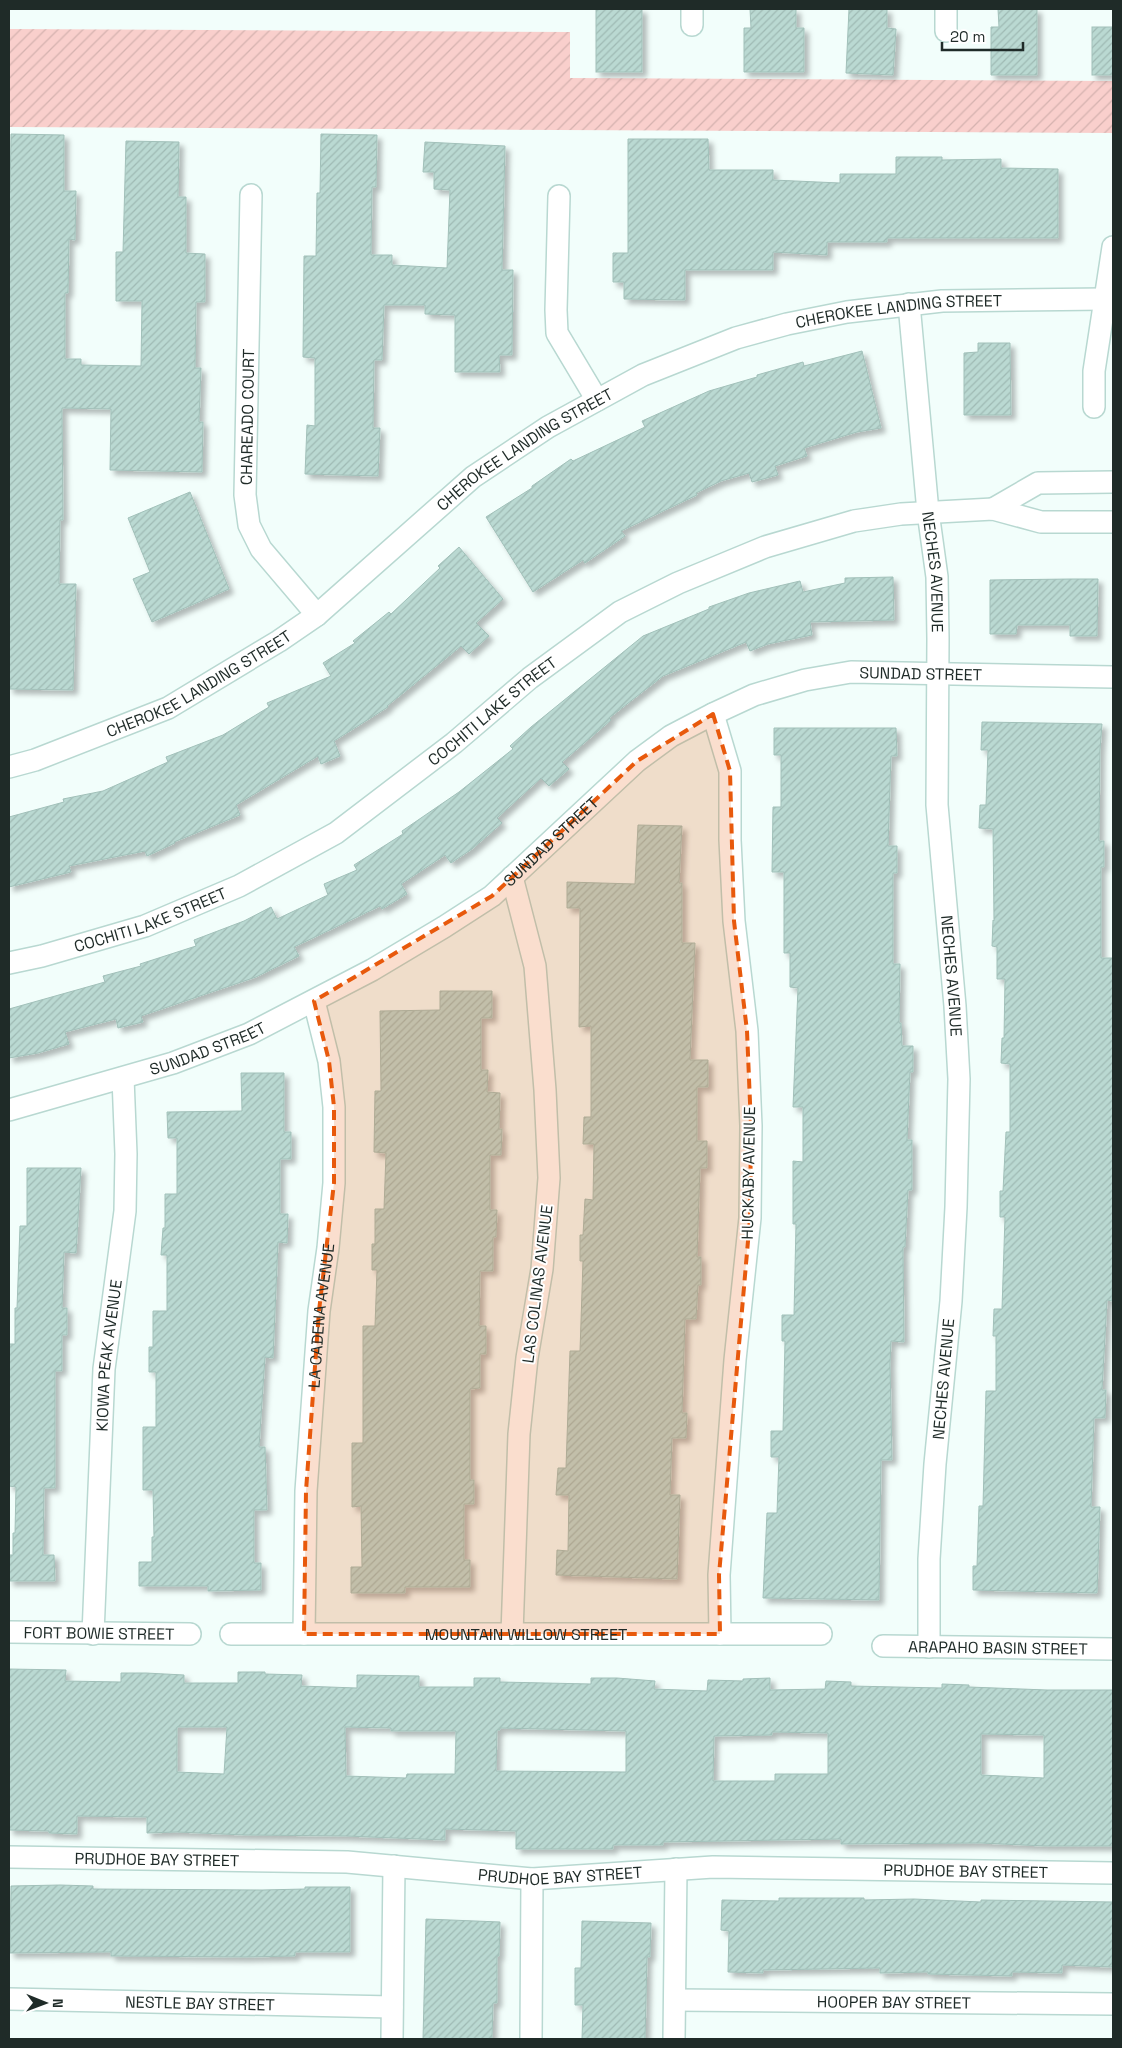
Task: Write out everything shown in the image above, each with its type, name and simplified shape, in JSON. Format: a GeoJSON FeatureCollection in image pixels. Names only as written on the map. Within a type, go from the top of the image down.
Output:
{"type":"FeatureCollection","features":[{"type":"Feature","properties":{"kind":"street"},"geometry":{"type":"LineString","coordinates":[[946,9],[946,31]]}},
{"type":"Feature","properties":{"kind":"street","name":"CHAREADO COURT"},"geometry":{"type":"LineString","coordinates":[[251,195],[245,495],[249,525],[261,549],[317,615]]}},
{"type":"Feature","properties":{"kind":"street"},"geometry":{"type":"LineString","coordinates":[[559,196],[556,310],[558,332],[597,400]]}},
{"type":"Feature","properties":{"kind":"street"},"geometry":{"type":"LineString","coordinates":[[1094,407],[1094,372],[1113,247]]}},
{"type":"Feature","properties":{"kind":"street","name":"CHEROKEE LANDING STREET"},"geometry":{"type":"LineString","coordinates":[[9,767],[35,760],[168,708],[279,642],[317,615],[473,476],[548,426],[643,375],[736,338],[787,324],[847,312],[950,300],[1105,298]]}},
{"type":"Feature","properties":{"kind":"street","name":"NECHES AVENUE"},"geometry":{"type":"LineString","coordinates":[[909,304],[928,512],[937,576],[937,805],[955,1006],[959,1079],[951,1301],[935,1464],[930,1549],[929,1647]]}},
{"type":"Feature","properties":{"kind":"street","name":"COCHITI LAKE STREET"},"geometry":{"type":"LineString","coordinates":[[993,509],[1038,483],[1113,482]]}},
{"type":"Feature","properties":{"kind":"street","name":"COCHITI LAKE STREET"},"geometry":{"type":"LineString","coordinates":[[9,963],[42,956],[145,926],[238,886],[336,833],[454,744],[530,678],[620,612],[669,587],[765,547],[854,521],[928,512],[993,509],[1041,522],[1113,522]]}},
{"type":"Feature","properties":{"kind":"street","name":"SUNDAD STREET"},"geometry":{"type":"LineString","coordinates":[[9,1110],[173,1063],[249,1034],[314,1001],[444,928],[492,896],[637,761],[671,736],[712,714],[754,695],[805,680],[851,672],[1113,677]]}},
{"type":"Feature","properties":{"kind":"street","name":"HUCKABY AVENUE"},"geometry":{"type":"LineString","coordinates":[[712,714],[730,771],[730,840],[734,921],[747,1031],[751,1126],[750,1218],[735,1360],[720,1566],[720,1634]]}},
{"type":"Feature","properties":{"kind":"street","name":"LAS COLINAS AVENUE"},"geometry":{"type":"LineString","coordinates":[[512,877],[535,966],[545,1090],[549,1178],[542,1269],[527,1358],[519,1434],[512,1634]]}},
{"type":"Feature","properties":{"kind":"street","name":"LA CADENA AVENUE"},"geometry":{"type":"LineString","coordinates":[[304,1634],[306,1491],[319,1311],[328,1248],[334,1183],[334,1107],[329,1061],[314,1001]]}},
{"type":"Feature","properties":{"kind":"street","name":"KIOWA PEAK AVENUE"},"geometry":{"type":"LineString","coordinates":[[93,1634],[104,1369],[125,1211],[126,1154],[122,1078]]}},
{"type":"Feature","properties":{"kind":"street","name":"FORT BOWIE STREET"},"geometry":{"type":"LineString","coordinates":[[9,1632],[190,1634]]}},
{"type":"Feature","properties":{"kind":"street","name":"MOUNTAIN WILLOW STREET"},"geometry":{"type":"LineString","coordinates":[[231,1634],[821,1634]]}},
{"type":"Feature","properties":{"kind":"street","name":"ARAPAHO BASIN STREET"},"geometry":{"type":"LineString","coordinates":[[882,1646],[1113,1649]]}},
{"type":"Feature","properties":{"kind":"street","name":"PRUDHOE BAY STREET"},"geometry":{"type":"LineString","coordinates":[[9,1857],[337,1862],[532,1879],[713,1867],[1113,1873]]}},
{"type":"Feature","properties":{"kind":"street"},"geometry":{"type":"LineString","coordinates":[[392,2039],[394,1866]]}},
{"type":"Feature","properties":{"kind":"street"},"geometry":{"type":"LineString","coordinates":[[674,2039],[676,1869]]}},
{"type":"Feature","properties":{"kind":"street"},"geometry":{"type":"LineString","coordinates":[[531,2039],[532,1879]]}},
{"type":"Feature","properties":{"kind":"street","name":"NESTLE BAY STREET"},"geometry":{"type":"LineString","coordinates":[[9,2000],[392,2007]]}},
{"type":"Feature","properties":{"kind":"street","name":"HOOPER BAY STREET"},"geometry":{"type":"LineString","coordinates":[[675,2000],[1113,2004]]}},
{"type":"Feature","properties":{"kind":"highlighted area"},"geometry":{"type":"Polygon","coordinates":[[[713,714],[730,771],[734,921],[747,1031],[751,1126],[750,1218],[719,1575],[720,1634],[304,1634],[306,1491],[319,1311],[334,1183],[334,1107],[329,1061],[314,1001],[492,896],[637,761],[713,714]]]}},
{"type":"Feature","properties":{"kind":"shaded area"},"geometry":{"type":"Polygon","coordinates":[[[9,29],[570,32],[570,78],[1113,81],[1113,133],[9,127],[9,29]]]}},
{"type":"Feature","properties":{"kind":"building"},"geometry":{"type":"Polygon","coordinates":[[[596,9],[642,9],[642,72],[596,72],[596,9]]]}},
{"type":"Feature","properties":{"kind":"building"},"geometry":{"type":"Polygon","coordinates":[[[750,9],[796,9],[796,28],[804,28],[804,72],[744,72],[744,28],[751,28],[750,9]]]}},
{"type":"Feature","properties":{"kind":"building"},"geometry":{"type":"Polygon","coordinates":[[[849,9],[887,9],[887,28],[896,29],[893,75],[846,73],[849,9]]]}},
{"type":"Feature","properties":{"kind":"building"},"geometry":{"type":"Polygon","coordinates":[[[998,9],[1037,9],[1037,75],[991,75],[991,27],[999,27],[998,9]]]}},
{"type":"Feature","properties":{"kind":"building"},"geometry":{"type":"Polygon","coordinates":[[[1092,27],[1113,27],[1113,75],[1092,75],[1092,27]]]}},
{"type":"Feature","properties":{"kind":"building"},"geometry":{"type":"Polygon","coordinates":[[[11,134],[64,135],[64,191],[76,191],[75,240],[69,239],[68,293],[65,293],[65,359],[81,359],[81,365],[141,366],[142,301],[116,301],[116,252],[123,252],[126,141],[179,142],[178,197],[186,197],[186,253],[205,254],[205,302],[196,302],[195,368],[201,368],[199,422],[203,422],[202,472],[110,470],[111,409],[62,408],[63,520],[60,520],[59,584],[76,584],[73,690],[9,689],[9,190],[11,134]]]}},
{"type":"Feature","properties":{"kind":"building"},"geometry":{"type":"Polygon","coordinates":[[[321,134],[377,135],[376,187],[372,187],[371,255],[392,255],[392,265],[447,268],[450,190],[434,189],[434,172],[423,172],[425,142],[505,146],[502,270],[513,270],[512,355],[499,355],[500,372],[455,372],[455,315],[425,314],[425,305],[384,305],[382,360],[374,360],[373,428],[380,428],[378,476],[305,474],[307,425],[315,426],[315,358],[303,357],[304,256],[316,256],[317,193],[320,193],[321,134]]]}},
{"type":"Feature","properties":{"kind":"building"},"geometry":{"type":"Polygon","coordinates":[[[628,139],[708,139],[709,170],[773,170],[773,180],[840,183],[840,174],[896,174],[896,157],[942,157],[942,160],[1001,159],[1001,168],[1058,169],[1058,238],[887,238],[887,242],[827,242],[827,255],[773,252],[773,270],[685,270],[685,300],[624,299],[624,282],[613,282],[613,253],[628,253],[628,139]]]}},
{"type":"Feature","properties":{"kind":"building"},"geometry":{"type":"Polygon","coordinates":[[[978,343],[1010,343],[1011,415],[964,415],[964,353],[978,352],[978,343]]]}},
{"type":"Feature","properties":{"kind":"building"},"geometry":{"type":"Polygon","coordinates":[[[862,351],[881,428],[857,432],[804,448],[807,456],[775,466],[778,475],[752,482],[749,473],[721,481],[696,493],[697,495],[621,531],[625,536],[585,563],[583,560],[533,592],[486,517],[532,488],[532,486],[571,459],[573,461],[645,427],[642,421],[709,391],[803,362],[804,366],[862,351]]]}},
{"type":"Feature","properties":{"kind":"building"},"geometry":{"type":"Polygon","coordinates":[[[190,492],[229,589],[152,622],[133,579],[150,572],[128,518],[190,492]]]}},
{"type":"Feature","properties":{"kind":"building"},"geometry":{"type":"Polygon","coordinates":[[[459,547],[503,599],[476,623],[489,636],[469,654],[461,646],[388,707],[334,741],[340,756],[321,764],[318,756],[236,805],[240,815],[174,842],[147,856],[145,851],[69,866],[71,872],[9,887],[9,817],[64,802],[63,799],[103,791],[168,762],[166,757],[223,735],[269,707],[267,703],[331,676],[323,663],[355,643],[353,641],[389,612],[391,614],[440,568],[438,566],[459,547]]]}},
{"type":"Feature","properties":{"kind":"building"},"geometry":{"type":"Polygon","coordinates":[[[893,577],[894,620],[810,622],[812,635],[768,644],[750,651],[746,642],[663,676],[609,718],[611,720],[562,762],[569,769],[549,786],[541,778],[497,818],[502,823],[472,849],[451,863],[445,855],[401,884],[407,894],[382,909],[380,906],[294,947],[299,956],[256,977],[141,1016],[143,1022],[118,1028],[116,1019],[65,1032],[69,1044],[38,1053],[9,1058],[9,1009],[105,982],[103,976],[141,966],[140,964],[196,946],[194,940],[244,921],[271,907],[277,919],[328,895],[324,884],[357,870],[354,865],[403,834],[402,831],[459,792],[513,749],[510,746],[531,727],[643,636],[709,609],[709,607],[749,593],[800,581],[803,592],[845,583],[845,578],[893,577]]]}},
{"type":"Feature","properties":{"kind":"building"},"geometry":{"type":"Polygon","coordinates":[[[1098,579],[1097,636],[1070,636],[1070,625],[1017,625],[1016,634],[990,634],[990,580],[1098,579]]]}},
{"type":"Feature","properties":{"kind":"building"},"geometry":{"type":"Polygon","coordinates":[[[982,722],[1102,724],[1099,841],[1104,841],[1104,867],[1101,867],[1101,958],[1113,958],[1113,1237],[1112,1301],[1107,1300],[1102,1390],[1106,1390],[1105,1418],[1094,1418],[1091,1507],[1100,1507],[1097,1593],[973,1590],[973,1566],[977,1566],[979,1506],[983,1506],[986,1391],[996,1391],[996,1336],[993,1336],[994,1309],[1002,1309],[1005,1217],[1000,1217],[1000,1191],[1003,1191],[1006,1132],[1010,1132],[1010,1064],[1001,1063],[1002,1038],[1004,1038],[1005,979],[997,979],[997,947],[992,946],[994,921],[993,829],[979,828],[980,805],[986,805],[988,750],[981,750],[982,722]]]}},
{"type":"Feature","properties":{"kind":"building"},"geometry":{"type":"Polygon","coordinates":[[[774,728],[896,728],[897,756],[891,756],[888,846],[897,846],[897,873],[893,873],[893,964],[900,964],[899,1023],[901,1023],[902,1046],[913,1046],[913,1072],[910,1072],[907,1140],[912,1140],[912,1190],[908,1190],[905,1247],[903,1247],[904,1342],[891,1341],[892,1460],[881,1460],[879,1600],[763,1598],[767,1513],[777,1513],[779,1457],[771,1457],[771,1431],[783,1431],[785,1341],[782,1341],[782,1315],[794,1315],[796,1224],[793,1224],[793,1161],[803,1162],[803,1107],[793,1107],[798,988],[790,987],[790,953],[784,953],[784,872],[772,872],[773,807],[781,807],[781,755],[774,755],[774,728]]]}},
{"type":"Feature","properties":{"kind":"building"},"geometry":{"type":"Polygon","coordinates":[[[638,825],[682,826],[679,883],[682,883],[682,943],[695,943],[690,1060],[708,1060],[708,1087],[697,1087],[697,1141],[707,1141],[707,1168],[700,1168],[697,1257],[701,1257],[701,1285],[698,1285],[696,1319],[685,1319],[682,1413],[687,1413],[686,1438],[672,1438],[670,1495],[680,1495],[677,1579],[556,1575],[557,1550],[568,1551],[569,1495],[556,1495],[558,1468],[566,1468],[570,1351],[580,1351],[583,1261],[580,1261],[580,1235],[583,1235],[585,1199],[593,1200],[594,1144],[583,1144],[584,1117],[591,1117],[591,1026],[579,1027],[580,908],[567,908],[567,882],[635,884],[638,825]]]}},
{"type":"Feature","properties":{"kind":"building"},"geometry":{"type":"Polygon","coordinates":[[[440,991],[492,991],[492,1018],[481,1018],[481,1070],[488,1070],[487,1092],[500,1093],[499,1129],[502,1129],[501,1155],[490,1155],[490,1210],[497,1210],[496,1237],[493,1237],[493,1271],[480,1271],[479,1326],[486,1326],[486,1354],[480,1354],[480,1388],[470,1389],[470,1480],[474,1480],[474,1504],[464,1504],[464,1560],[470,1560],[470,1587],[405,1587],[405,1593],[351,1593],[351,1567],[362,1567],[361,1506],[352,1507],[352,1443],[363,1443],[363,1326],[375,1326],[377,1270],[372,1270],[372,1244],[375,1244],[375,1209],[384,1209],[386,1153],[374,1152],[375,1091],[381,1091],[380,1011],[440,1010],[440,991]]]}},
{"type":"Feature","properties":{"kind":"building"},"geometry":{"type":"Polygon","coordinates":[[[241,1073],[284,1073],[284,1132],[291,1132],[291,1159],[280,1159],[280,1214],[288,1214],[287,1243],[278,1242],[273,1358],[265,1357],[259,1447],[265,1447],[267,1510],[254,1510],[254,1563],[261,1563],[261,1590],[208,1591],[208,1586],[139,1586],[139,1562],[152,1562],[152,1537],[154,1537],[153,1490],[143,1490],[143,1427],[156,1427],[156,1372],[149,1372],[149,1347],[153,1347],[153,1311],[167,1311],[167,1255],[161,1255],[163,1228],[165,1228],[165,1194],[177,1194],[177,1138],[168,1138],[167,1112],[242,1111],[241,1073]]]}},
{"type":"Feature","properties":{"kind":"building"},"geometry":{"type":"Polygon","coordinates":[[[27,1168],[81,1168],[76,1253],[64,1252],[62,1308],[67,1308],[67,1335],[62,1335],[62,1371],[55,1371],[55,1488],[44,1488],[43,1555],[54,1555],[55,1581],[9,1581],[9,1555],[13,1555],[13,1533],[15,1533],[16,1487],[9,1486],[9,1344],[15,1344],[15,1308],[17,1308],[20,1226],[27,1226],[27,1168]]]}},
{"type":"Feature","properties":{"kind":"building"},"geometry":{"type":"Polygon","coordinates":[[[9,1669],[66,1670],[65,1681],[121,1682],[121,1673],[184,1675],[184,1683],[238,1683],[238,1672],[265,1672],[265,1674],[302,1675],[301,1686],[357,1688],[357,1675],[419,1676],[419,1687],[474,1687],[474,1678],[500,1678],[500,1682],[591,1684],[591,1678],[617,1678],[655,1681],[654,1689],[707,1691],[708,1680],[743,1681],[743,1679],[770,1678],[770,1690],[825,1689],[826,1681],[851,1682],[851,1686],[942,1688],[942,1684],[1047,1690],[1113,1690],[1113,1846],[1045,1846],[981,1843],[841,1844],[841,1839],[663,1842],[663,1845],[613,1845],[613,1849],[516,1849],[516,1831],[445,1829],[445,1840],[177,1832],[147,1833],[147,1817],[77,1816],[77,1834],[9,1830],[9,1669]],[[177,1727],[177,1772],[224,1774],[227,1727],[177,1727]],[[345,1727],[346,1776],[406,1778],[407,1774],[455,1774],[456,1731],[391,1731],[391,1728],[345,1727]],[[500,1728],[500,1730],[497,1730],[496,1771],[626,1772],[626,1731],[500,1728]],[[772,1732],[772,1735],[714,1736],[713,1781],[775,1781],[775,1774],[828,1774],[828,1733],[772,1732]],[[981,1734],[981,1775],[1044,1778],[1044,1735],[981,1734]]]}},
{"type":"Feature","properties":{"kind":"building"},"geometry":{"type":"Polygon","coordinates":[[[11,1886],[93,1886],[93,1889],[262,1890],[305,1889],[305,1887],[350,1887],[350,1952],[295,1952],[295,1956],[245,1957],[111,1956],[111,1952],[10,1953],[11,1886]]]}},
{"type":"Feature","properties":{"kind":"building"},"geometry":{"type":"Polygon","coordinates":[[[779,1898],[864,1898],[864,1900],[914,1899],[981,1902],[981,1900],[1113,1902],[1112,1967],[1062,1965],[1062,1973],[1012,1972],[1012,1976],[928,1974],[928,1972],[880,1973],[880,1968],[763,1970],[763,1973],[728,1972],[729,1931],[721,1930],[722,1900],[779,1901],[779,1898]]]}},
{"type":"Feature","properties":{"kind":"building"},"geometry":{"type":"Polygon","coordinates":[[[426,1919],[500,1922],[499,1956],[497,1956],[497,2003],[493,2003],[492,2039],[423,2039],[426,1919]]]}},
{"type":"Feature","properties":{"kind":"building"},"geometry":{"type":"Polygon","coordinates":[[[582,1921],[651,1923],[650,1957],[647,1957],[645,2039],[582,2039],[583,2005],[575,2005],[575,1968],[581,1968],[582,1921]]]}}]}
